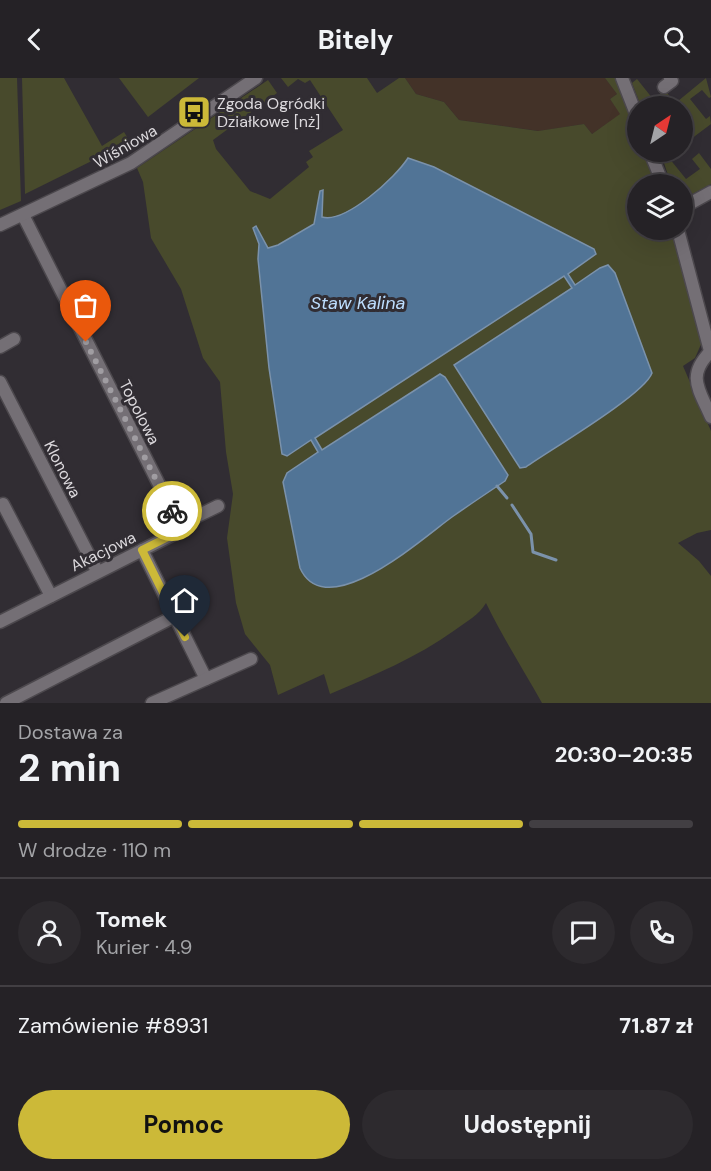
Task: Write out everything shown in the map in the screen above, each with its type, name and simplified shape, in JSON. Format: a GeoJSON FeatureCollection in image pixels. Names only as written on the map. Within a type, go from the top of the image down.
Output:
{"type":"FeatureCollection","features":[{"type":"Feature","properties":{"kind":"street","name":"Wiśniowa"},"geometry":{"type":"LineString","coordinates":[[0,225],[131,163],[256,78]]}},
{"type":"Feature","properties":{"kind":"street"},"geometry":{"type":"LineString","coordinates":[[622,78],[629,96]]}},
{"type":"Feature","properties":{"kind":"street"},"geometry":{"type":"LineString","coordinates":[[693,202],[711,192]]}},
{"type":"Feature","properties":{"kind":"street","name":"Topolowa"},"geometry":{"type":"LineString","coordinates":[[23,214],[181,528]]}},
{"type":"Feature","properties":{"kind":"street"},"geometry":{"type":"LineString","coordinates":[[681,240],[711,351],[696,368],[695,378],[711,417]]}},
{"type":"Feature","properties":{"kind":"street"},"geometry":{"type":"LineString","coordinates":[[0,347],[14,339]]}},
{"type":"Feature","properties":{"kind":"street","name":"Klonowa"},"geometry":{"type":"LineString","coordinates":[[0,382],[97,571]]}},
{"type":"Feature","properties":{"kind":"street"},"geometry":{"type":"LineString","coordinates":[[3,504],[51,596]]}},
{"type":"Feature","properties":{"kind":"street","name":"Akacjowa"},"geometry":{"type":"LineString","coordinates":[[0,622],[176,533],[187,521],[218,506]]}},
{"type":"Feature","properties":{"kind":"street"},"geometry":{"type":"LineString","coordinates":[[142,550],[206,679]]}},
{"type":"Feature","properties":{"kind":"street"},"geometry":{"type":"LineString","coordinates":[[6,703],[175,616]]}},
{"type":"Feature","properties":{"kind":"street"},"geometry":{"type":"LineString","coordinates":[[152,703],[251,659]]}},
{"type":"Feature","properties":{"kind":"shaded area"},"geometry":{"type":"Polygon","coordinates":[[[405,78],[605,78],[617,94],[610,99],[621,114],[592,134],[584,124],[539,131],[459,120],[444,102],[416,94],[405,78]]]}},
{"type":"Feature","properties":{"kind":"green space"},"geometry":{"type":"Polygon","coordinates":[[[0,78],[17,78],[21,201],[0,210],[0,78]]]}},
{"type":"Feature","properties":{"kind":"green space"},"geometry":{"type":"Polygon","coordinates":[[[22,78],[64,78],[102,146],[124,132],[130,142],[25,194],[22,78]]]}},
{"type":"Feature","properties":{"kind":"green space"},"geometry":{"type":"Polygon","coordinates":[[[119,78],[199,78],[148,117],[119,78]]]}},
{"type":"Feature","properties":{"kind":"green space"},"geometry":{"type":"Polygon","coordinates":[[[281,78],[367,78],[377,93],[399,78],[405,78],[416,94],[444,102],[459,120],[538,131],[584,124],[592,134],[620,114],[610,99],[617,94],[605,78],[617,78],[627,104],[627,162],[650,162],[655,174],[627,174],[627,240],[676,240],[702,342],[695,358],[683,366],[711,431],[711,530],[697,533],[678,543],[699,561],[711,576],[711,703],[542,703],[486,603],[472,618],[440,640],[410,658],[363,680],[330,694],[324,674],[278,695],[270,665],[245,634],[236,603],[227,538],[233,494],[226,452],[220,382],[203,358],[181,289],[151,238],[143,182],[137,168],[268,80],[277,93],[213,140],[216,149],[250,191],[270,199],[309,167],[306,162],[313,157],[309,151],[343,130],[310,80],[305,83],[298,79],[288,87],[281,78]]]}},
{"type":"Feature","properties":{"kind":"green space"},"geometry":{"type":"Polygon","coordinates":[[[706,78],[711,97],[709,98],[702,90],[693,97],[684,96],[706,78]]]}},
{"type":"Feature","properties":{"kind":"green space"},"geometry":{"type":"Polygon","coordinates":[[[637,79],[651,96],[637,96],[632,83],[637,79]]]}},
{"type":"Feature","properties":{"kind":"green space"},"geometry":{"type":"Polygon","coordinates":[[[665,90],[669,96],[657,96],[665,90]]]}},
{"type":"Feature","properties":{"kind":"green space"},"geometry":{"type":"Polygon","coordinates":[[[693,103],[706,119],[710,116],[711,124],[693,138],[693,103]]]}},
{"type":"Feature","properties":{"kind":"green space"},"geometry":{"type":"Polygon","coordinates":[[[699,153],[711,169],[711,184],[693,194],[693,174],[700,169],[693,158],[699,153]]]}},
{"type":"Feature","properties":{"kind":"green space"},"geometry":{"type":"Polygon","coordinates":[[[672,162],[682,174],[668,174],[664,163],[672,162]]]}},
{"type":"Feature","properties":{"kind":"water","name":"Staw Kalina"},"geometry":{"type":"Polygon","coordinates":[[[408,158],[434,167],[594,249],[596,254],[568,274],[575,285],[608,265],[615,273],[652,373],[645,383],[615,408],[526,467],[520,468],[454,365],[572,288],[564,276],[315,438],[322,450],[440,374],[445,377],[508,475],[505,481],[375,572],[352,583],[331,587],[313,583],[300,568],[283,482],[287,473],[318,452],[311,440],[287,456],[282,454],[269,368],[258,259],[259,244],[253,228],[256,226],[268,248],[278,245],[314,224],[320,191],[323,190],[322,217],[332,217],[343,213],[382,187],[408,158]]]}},
{"type":"Feature","properties":{"kind":"waterway"},"geometry":{"type":"LineString","coordinates":[[497,486],[507,498]]}},
{"type":"Feature","properties":{"kind":"waterway"},"geometry":{"type":"LineString","coordinates":[[512,505],[531,534],[533,552],[556,560]]}},
{"type":"Feature","properties":{"kind":"way so far"},"geometry":{"type":"LineString","coordinates":[[86,342],[172,511]]}},
{"type":"Feature","properties":{"kind":"place","name":"Zgoda Ogródki Działkowe [nż]"},"geometry":{"type":"Point","coordinates":[194,112]}},
{"type":"Feature","properties":{"kind":"route"},"geometry":{"type":"LineString","coordinates":[[172,511],[181,528],[176,533],[142,550],[185,637]]}}]}
